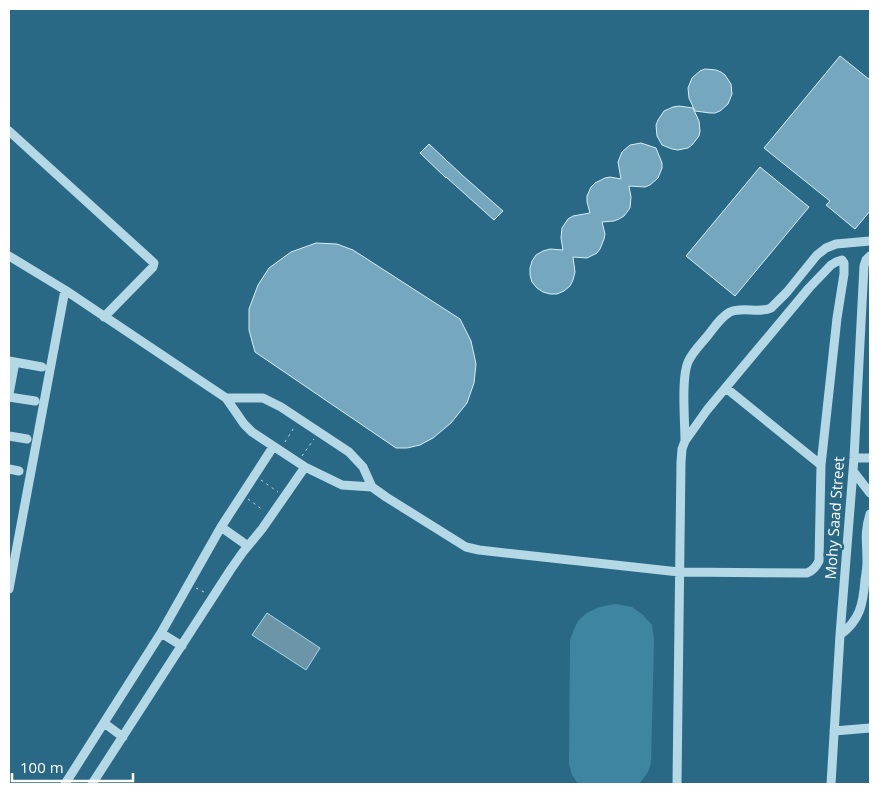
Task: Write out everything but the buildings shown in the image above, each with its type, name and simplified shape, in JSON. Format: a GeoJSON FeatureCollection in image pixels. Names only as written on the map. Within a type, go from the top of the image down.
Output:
{"type":"FeatureCollection","features":[{"type":"Feature","properties":{"kind":"street"},"geometry":{"type":"LineString","coordinates":[[9,131],[154,263],[104,317]]}},
{"type":"Feature","properties":{"kind":"street"},"geometry":{"type":"LineString","coordinates":[[685,442],[685,378],[688,362],[722,318],[736,310],[759,311],[772,308],[817,255],[826,248],[836,244],[870,241]]}},
{"type":"Feature","properties":{"kind":"street"},"geometry":{"type":"LineString","coordinates":[[10,256],[65,290],[226,398],[252,432],[301,465],[342,485],[372,488],[466,547],[679,572],[800,573],[810,571],[819,561],[821,465],[837,318],[844,274],[844,263],[842,260],[831,265],[809,288],[707,410],[682,449],[679,572],[677,784]]}},
{"type":"Feature","properties":{"kind":"street","name":"Mohy Saad Street"},"geometry":{"type":"LineString","coordinates":[[831,784],[840,635],[854,458],[864,266],[870,256]]}},
{"type":"Feature","properties":{"kind":"street"},"geometry":{"type":"LineString","coordinates":[[9,589],[65,290]]}},
{"type":"Feature","properties":{"kind":"street"},"geometry":{"type":"LineString","coordinates":[[35,401],[9,396],[12,361],[42,367]]}},
{"type":"Feature","properties":{"kind":"street"},"geometry":{"type":"LineString","coordinates":[[726,388],[821,465]]}},
{"type":"Feature","properties":{"kind":"street"},"geometry":{"type":"LineString","coordinates":[[226,398],[263,398],[281,407],[349,452],[363,467],[372,488]]}},
{"type":"Feature","properties":{"kind":"street"},"geometry":{"type":"LineString","coordinates":[[9,436],[26,439]]}},
{"type":"Feature","properties":{"kind":"street"},"geometry":{"type":"LineString","coordinates":[[65,784],[161,633],[221,526],[254,475],[276,449]]}},
{"type":"Feature","properties":{"kind":"street"},"geometry":{"type":"LineString","coordinates":[[854,458],[870,458]]}},
{"type":"Feature","properties":{"kind":"street"},"geometry":{"type":"LineString","coordinates":[[92,784],[231,569],[272,516],[301,465]]}},
{"type":"Feature","properties":{"kind":"street"},"geometry":{"type":"LineString","coordinates":[[9,469],[20,471]]}},
{"type":"Feature","properties":{"kind":"street"},"geometry":{"type":"LineString","coordinates":[[852,471],[870,493]]}},
{"type":"Feature","properties":{"kind":"street"},"geometry":{"type":"LineString","coordinates":[[840,635],[852,625],[860,612],[862,604],[867,567],[870,514]]}},
{"type":"Feature","properties":{"kind":"street"},"geometry":{"type":"LineString","coordinates":[[221,526],[248,546]]}},
{"type":"Feature","properties":{"kind":"street"},"geometry":{"type":"LineString","coordinates":[[161,633],[182,646]]}},
{"type":"Feature","properties":{"kind":"street"},"geometry":{"type":"LineString","coordinates":[[104,723],[123,737]]}},
{"type":"Feature","properties":{"kind":"street"},"geometry":{"type":"LineString","coordinates":[[834,731],[870,728]]}},
{"type":"Feature","properties":{"kind":"path"},"geometry":{"type":"LineString","coordinates":[[276,449],[299,419]]}},
{"type":"Feature","properties":{"kind":"path"},"geometry":{"type":"LineString","coordinates":[[301,465],[319,432]]}},
{"type":"Feature","properties":{"kind":"path"},"geometry":{"type":"LineString","coordinates":[[254,475],[284,497]]}},
{"type":"Feature","properties":{"kind":"path"},"geometry":{"type":"LineString","coordinates":[[241,495],[272,516]]}},
{"type":"Feature","properties":{"kind":"path"},"geometry":{"type":"LineString","coordinates":[[189,583],[213,598]]}},
{"type":"Feature","properties":{"kind":"shaded area"},"geometry":{"type":"Polygon","coordinates":[[[616,604],[632,607],[652,625],[654,639],[651,763],[648,772],[639,784],[578,784],[572,775],[569,764],[570,640],[579,620],[588,612],[616,604]]]}},
{"type":"Feature","properties":{"kind":"shaded area"},"geometry":{"type":"Polygon","coordinates":[[[267,613],[320,648],[306,670],[252,635],[267,613]]]}}]}
